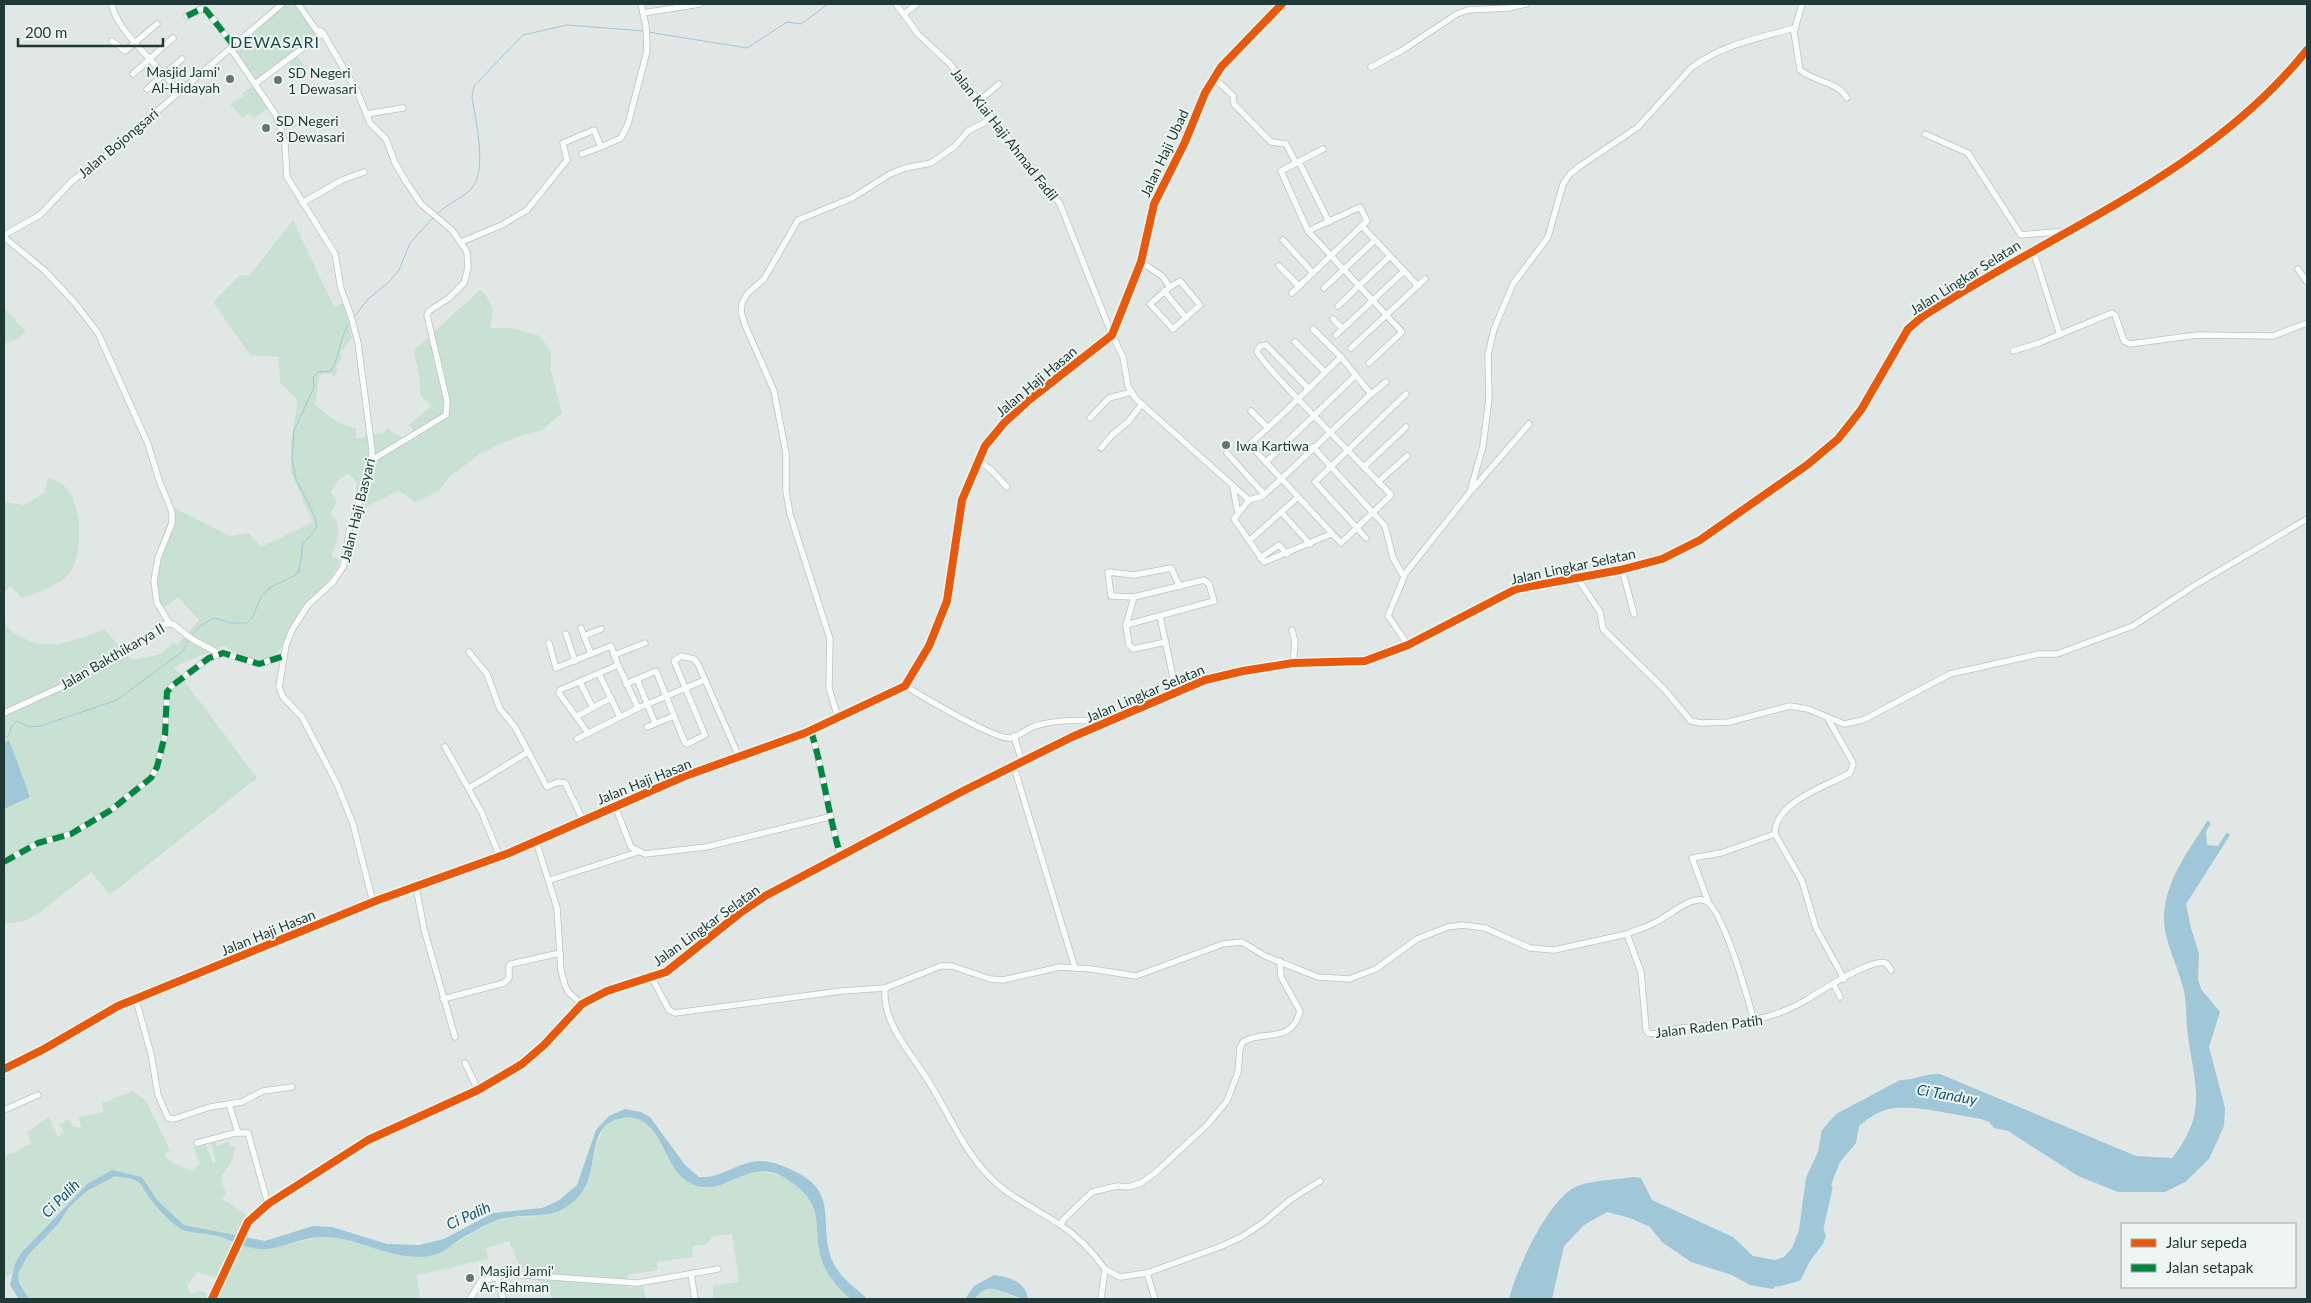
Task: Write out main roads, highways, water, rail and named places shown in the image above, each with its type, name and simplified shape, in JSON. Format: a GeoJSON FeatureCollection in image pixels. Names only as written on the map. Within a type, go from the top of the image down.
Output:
{"type":"FeatureCollection","features":[{"type":"Feature","properties":{"kind":"water"},"geometry":{"type":"Polygon","coordinates":[[[9,740],[30,797],[4,809],[4,743],[9,740]]]}},
{"type":"Feature","properties":{"kind":"water"},"geometry":{"type":"Polygon","coordinates":[[[2208,820],[2211,824],[2206,831],[2207,845],[2218,846],[2227,832],[2230,835],[2186,904],[2199,954],[2198,979],[2201,989],[2220,1012],[2209,1047],[2225,1108],[2224,1126],[2209,1159],[2185,1182],[2165,1192],[2118,1192],[2078,1176],[2008,1131],[1994,1128],[1989,1122],[1932,1110],[1895,1108],[1878,1113],[1859,1126],[1856,1143],[1840,1162],[1821,1210],[1820,1220],[1826,1236],[1823,1244],[1807,1265],[1772,1289],[1750,1285],[1732,1275],[1691,1262],[1662,1242],[1650,1227],[1630,1218],[1607,1212],[1584,1225],[1564,1246],[1552,1299],[1509,1299],[1519,1270],[1546,1217],[1569,1191],[1580,1185],[1593,1182],[1633,1177],[1641,1178],[1652,1200],[1733,1237],[1753,1256],[1775,1260],[1784,1257],[1792,1248],[1799,1230],[1806,1178],[1818,1152],[1822,1130],[1836,1114],[1900,1080],[1940,1074],[2136,1156],[2172,1158],[2191,1127],[2195,1113],[2196,1085],[2187,1029],[2184,991],[2168,941],[2164,915],[2169,889],[2174,877],[2208,820]]]}},
{"type":"Feature","properties":{"kind":"water"},"geometry":{"type":"Polygon","coordinates":[[[625,1109],[641,1112],[650,1117],[685,1165],[699,1177],[715,1175],[745,1164],[761,1161],[782,1166],[808,1179],[823,1199],[828,1247],[835,1266],[848,1282],[868,1299],[851,1299],[829,1276],[820,1253],[814,1209],[809,1199],[801,1190],[787,1179],[773,1173],[761,1171],[716,1186],[705,1187],[692,1184],[682,1178],[675,1169],[652,1130],[644,1123],[629,1117],[615,1120],[606,1125],[600,1132],[588,1183],[573,1202],[551,1213],[516,1216],[492,1222],[479,1228],[441,1253],[434,1255],[406,1256],[350,1241],[322,1237],[267,1249],[252,1248],[209,1234],[183,1230],[160,1211],[138,1182],[115,1176],[87,1191],[69,1207],[59,1223],[29,1254],[18,1273],[19,1283],[29,1299],[19,1299],[10,1285],[15,1264],[21,1253],[87,1184],[112,1170],[142,1177],[157,1200],[184,1225],[265,1241],[313,1226],[332,1227],[387,1244],[419,1245],[444,1239],[493,1213],[542,1208],[558,1201],[577,1185],[596,1130],[609,1116],[625,1109]]]}},
{"type":"Feature","properties":{"kind":"water"},"geometry":{"type":"Polygon","coordinates":[[[994,1275],[1016,1281],[1024,1288],[1028,1299],[1000,1290],[987,1289],[981,1292],[975,1299],[965,1299],[974,1286],[994,1275]]]}},
{"type":"Feature","properties":{"kind":"waterway"},"geometry":{"type":"LineString","coordinates":[[648,32],[747,48],[787,22],[801,24],[828,4]]}},
{"type":"Feature","properties":{"kind":"waterway"},"geometry":{"type":"LineString","coordinates":[[436,215],[470,190],[476,182],[480,159],[472,96],[474,86],[523,35],[567,25],[644,31]]}},
{"type":"Feature","properties":{"kind":"waterway"},"geometry":{"type":"LineString","coordinates":[[354,317],[368,299],[389,282],[399,270],[410,243],[433,218]]}},
{"type":"Feature","properties":{"kind":"waterway"},"geometry":{"type":"LineString","coordinates":[[191,636],[200,626],[214,618],[231,623],[247,623],[253,616],[265,592],[299,572],[303,544],[317,527],[315,517],[296,479],[292,459],[294,431],[314,387],[313,377],[318,372],[331,371],[346,328],[350,322]]}},
{"type":"Feature","properties":{"kind":"waterway"},"geometry":{"type":"LineString","coordinates":[[4,737],[8,736],[12,726],[17,721],[29,727],[40,726],[117,700],[183,651],[189,639]]}},
{"type":"Feature","properties":{"kind":"waterway","name":"Ci Tanduy"},"geometry":{"type":"LineString","coordinates":[[1818,1232],[1828,1188]]}},
{"type":"Feature","properties":{"kind":"waterway","name":"Ci Tanduy"},"geometry":{"type":"LineString","coordinates":[[1778,1282],[1797,1277],[1806,1259]]}},
{"type":"Feature","properties":{"kind":"place","name":"Masjid Jami' Al-Hidayah"},"geometry":{"type":"Point","coordinates":[230,79]}},
{"type":"Feature","properties":{"kind":"place","name":"SD Negeri 1 Dewasari"},"geometry":{"type":"Point","coordinates":[278,80]}},
{"type":"Feature","properties":{"kind":"place","name":"SD Negeri 3 Dewasari"},"geometry":{"type":"Point","coordinates":[266,128]}},
{"type":"Feature","properties":{"kind":"place","name":"Iwa Kartiwa"},"geometry":{"type":"Point","coordinates":[1226,445]}},
{"type":"Feature","properties":{"kind":"place","name":"Masjid Jami' Ar-Rahman"},"geometry":{"type":"Point","coordinates":[470,1278]}},
{"type":"Feature","properties":{"kind":"district","name":"DEWASARI"},"geometry":{"type":"Point","coordinates":[275,41]}},
{"type":"Feature","properties":{"kind":"water label","name":"Ci Palih"},"geometry":{"type":"Point","coordinates":[60,1198]}},
{"type":"Feature","properties":{"kind":"water label","name":"Ci Palih"},"geometry":{"type":"Point","coordinates":[468,1215]}}]}
